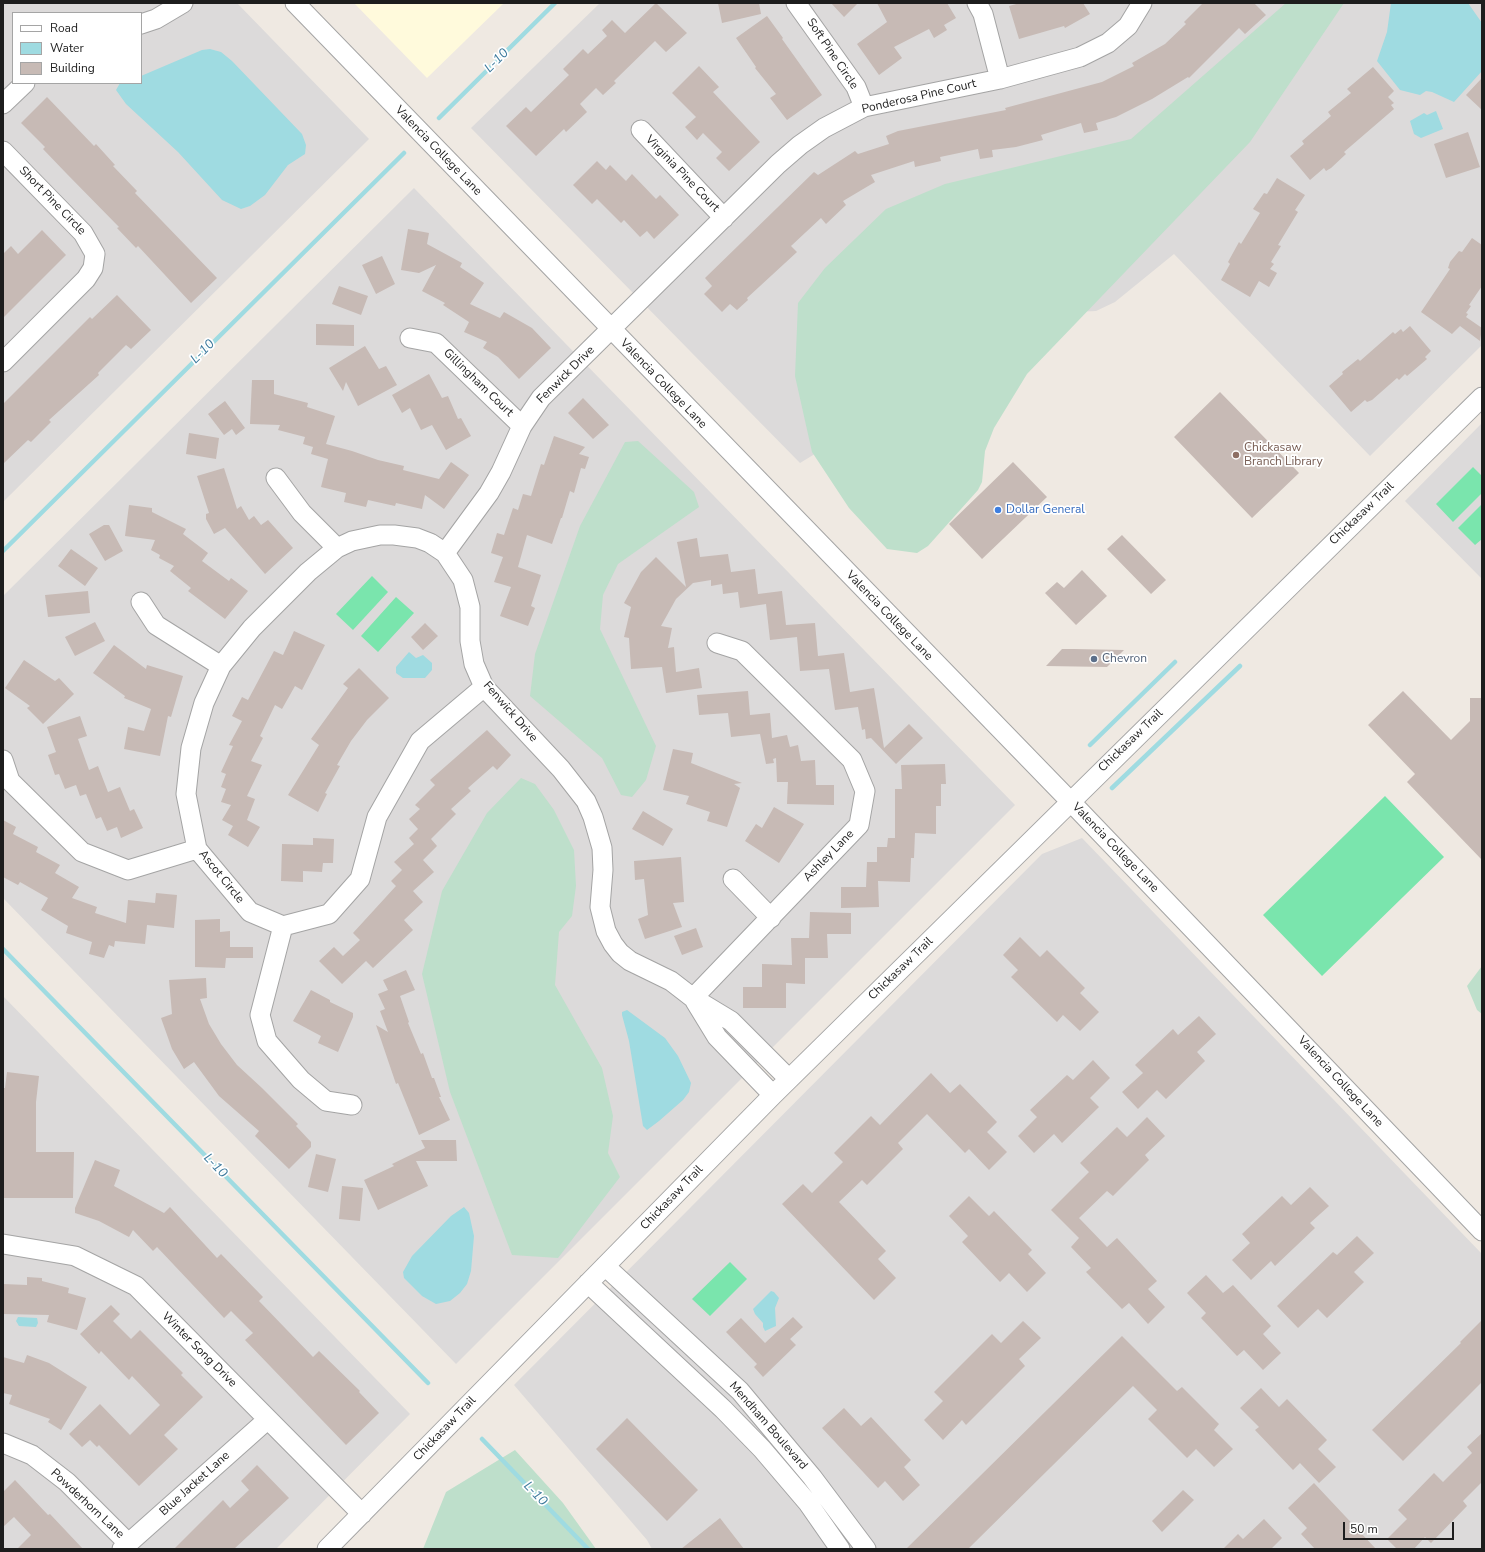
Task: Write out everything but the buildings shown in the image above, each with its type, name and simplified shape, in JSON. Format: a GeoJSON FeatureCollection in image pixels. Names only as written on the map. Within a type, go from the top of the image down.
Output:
{"type":"FeatureCollection","features":[{"type":"Feature","properties":{"kind":"street"},"geometry":{"type":"LineString","coordinates":[[142,24],[156,19],[183,3]]}},
{"type":"Feature","properties":{"kind":"street","name":"Valencia College Lane"},"geometry":{"type":"LineString","coordinates":[[295,3],[610,330],[1070,801],[1482,1231]]}},
{"type":"Feature","properties":{"kind":"street","name":"Soft Pine Circle"},"geometry":{"type":"LineString","coordinates":[[796,3],[856,87],[864,107]]}},
{"type":"Feature","properties":{"kind":"street"},"geometry":{"type":"LineString","coordinates":[[977,3],[983,14],[1000,79]]}},
{"type":"Feature","properties":{"kind":"street","name":"Ponderosa Pine Court"},"geometry":{"type":"LineString","coordinates":[[610,330],[800,145],[824,128],[864,107],[1000,79],[1080,57],[1108,43],[1128,26],[1142,3]]}},
{"type":"Feature","properties":{"kind":"street"},"geometry":{"type":"LineString","coordinates":[[3,104],[24,84]]}},
{"type":"Feature","properties":{"kind":"street","name":"Virginia Pine Court"},"geometry":{"type":"LineString","coordinates":[[641,130],[724,218]]}},
{"type":"Feature","properties":{"kind":"street","name":"Short Pine Circle"},"geometry":{"type":"LineString","coordinates":[[3,151],[83,233],[95,254],[93,268],[86,279],[3,362]]}},
{"type":"Feature","properties":{"kind":"street","name":"Fenwick Drive"},"geometry":{"type":"LineString","coordinates":[[610,330],[541,398],[522,426],[501,472],[489,493],[445,553],[463,580],[470,607],[470,641],[474,664],[484,687],[561,769],[586,801],[593,817],[602,848],[603,870],[600,907],[606,931],[613,944],[620,953],[630,961],[671,981],[693,998],[732,1021],[789,1079]]}},
{"type":"Feature","properties":{"kind":"street","name":"Gillingham Court"},"geometry":{"type":"LineString","coordinates":[[410,338],[436,343],[522,426]]}},
{"type":"Feature","properties":{"kind":"street","name":"Chickasaw Trail"},"geometry":{"type":"LineString","coordinates":[[327,1549],[789,1079],[1482,397]]}},
{"type":"Feature","properties":{"kind":"street"},"geometry":{"type":"LineString","coordinates":[[276,478],[302,513],[337,548]]}},
{"type":"Feature","properties":{"kind":"street","name":"Ascot Circle"},"geometry":{"type":"LineString","coordinates":[[283,926],[250,912],[197,849],[186,794],[191,748],[204,703],[221,666],[252,628],[308,572],[337,548],[359,539],[394,535],[417,538],[430,543],[445,553]]}},
{"type":"Feature","properties":{"kind":"street"},"geometry":{"type":"LineString","coordinates":[[141,602],[156,625],[221,666]]}},
{"type":"Feature","properties":{"kind":"street","name":"Ashley Lane"},"geometry":{"type":"LineString","coordinates":[[693,998],[771,918],[859,824],[865,791],[852,760],[759,667],[742,651],[717,643]]}},
{"type":"Feature","properties":{"kind":"street"},"geometry":{"type":"LineString","coordinates":[[352,1105],[326,1101],[301,1080],[267,1041],[260,1016],[283,926],[329,914],[360,879],[377,816],[420,741],[484,687]]}},
{"type":"Feature","properties":{"kind":"street"},"geometry":{"type":"LineString","coordinates":[[3,760],[10,781],[82,852],[128,870],[197,849]]}},
{"type":"Feature","properties":{"kind":"street"},"geometry":{"type":"LineString","coordinates":[[733,879],[771,918]]}},
{"type":"Feature","properties":{"kind":"street","name":"Fenwick Drive"},"geometry":{"type":"LineString","coordinates":[[693,998],[717,1037],[773,1095]]}},
{"type":"Feature","properties":{"kind":"street","name":"Winter Song Drive"},"geometry":{"type":"LineString","coordinates":[[3,1244],[75,1256],[136,1286],[267,1420],[362,1514]]}},
{"type":"Feature","properties":{"kind":"street","name":"Mendham Boulevard"},"geometry":{"type":"LineString","coordinates":[[605,1266],[740,1391],[812,1477],[866,1549]]}},
{"type":"Feature","properties":{"kind":"street","name":"Mendham Boulevard"},"geometry":{"type":"LineString","coordinates":[[588,1283],[723,1409],[762,1449],[808,1503],[840,1549]]}},
{"type":"Feature","properties":{"kind":"street","name":"Blue Jacket Lane"},"geometry":{"type":"LineString","coordinates":[[125,1546],[267,1420]]}},
{"type":"Feature","properties":{"kind":"street","name":"Powderhorn Lane"},"geometry":{"type":"LineString","coordinates":[[3,1443],[32,1455],[67,1482],[125,1546]]}},
{"type":"Feature","properties":{"kind":"shaded area"},"geometry":{"type":"Polygon","coordinates":[[[3,3],[237,3],[369,139],[3,502],[3,3]]]}},
{"type":"Feature","properties":{"kind":"shaded area"},"geometry":{"type":"Polygon","coordinates":[[[354,3],[504,3],[427,78],[354,3]]]}},
{"type":"Feature","properties":{"kind":"shaded area"},"geometry":{"type":"Polygon","coordinates":[[[600,3],[1482,3],[1482,345],[1370,456],[1174,254],[1115,302],[1096,311],[1075,312],[841,438],[800,463],[471,128],[600,3]]]}},
{"type":"Feature","properties":{"kind":"shaded area"},"geometry":{"type":"Polygon","coordinates":[[[414,188],[1015,805],[456,1364],[3,898],[3,596],[414,188]]]}},
{"type":"Feature","properties":{"kind":"shaded area"},"geometry":{"type":"Polygon","coordinates":[[[1482,423],[1482,579],[1405,501],[1482,423]]]}},
{"type":"Feature","properties":{"kind":"shaded area"},"geometry":{"type":"Polygon","coordinates":[[[1082,838],[1482,1254],[1482,1549],[652,1549],[647,1540],[514,1385],[1042,854],[1082,838]]]}},
{"type":"Feature","properties":{"kind":"shaded area"},"geometry":{"type":"Polygon","coordinates":[[[3,996],[410,1414],[276,1549],[3,1549],[3,996]]]}},
{"type":"Feature","properties":{"kind":"green space"},"geometry":{"type":"Polygon","coordinates":[[[1286,3],[1344,3],[1250,142],[1027,374],[994,428],[985,451],[982,482],[978,490],[928,546],[917,553],[887,549],[849,508],[812,452],[795,376],[798,303],[825,268],[886,209],[945,184],[1131,139],[1286,3]]]}},
{"type":"Feature","properties":{"kind":"green space"},"geometry":{"type":"Polygon","coordinates":[[[638,441],[694,492],[699,507],[618,564],[603,595],[600,629],[656,746],[646,780],[632,797],[621,795],[602,758],[530,696],[535,654],[580,526],[625,442],[638,441]]]}},
{"type":"Feature","properties":{"kind":"green space"},"geometry":{"type":"Polygon","coordinates":[[[1473,467],[1482,476],[1482,493],[1453,522],[1436,504],[1473,467]]]}},
{"type":"Feature","properties":{"kind":"green space"},"geometry":{"type":"Polygon","coordinates":[[[1482,504],[1482,539],[1475,545],[1458,528],[1482,504]]]}},
{"type":"Feature","properties":{"kind":"green space"},"geometry":{"type":"Polygon","coordinates":[[[372,576],[388,592],[353,630],[336,614],[372,576]]]}},
{"type":"Feature","properties":{"kind":"green space"},"geometry":{"type":"Polygon","coordinates":[[[396,597],[414,613],[378,652],[361,636],[396,597]]]}},
{"type":"Feature","properties":{"kind":"green space"},"geometry":{"type":"Polygon","coordinates":[[[521,778],[535,784],[554,810],[574,850],[576,886],[572,916],[559,932],[555,985],[602,1068],[613,1116],[608,1153],[620,1177],[558,1258],[512,1255],[450,1092],[422,974],[442,891],[487,813],[521,778]]]}},
{"type":"Feature","properties":{"kind":"green space"},"geometry":{"type":"Polygon","coordinates":[[[1385,796],[1444,857],[1322,976],[1263,915],[1385,796]]]}},
{"type":"Feature","properties":{"kind":"green space"},"geometry":{"type":"Polygon","coordinates":[[[1482,966],[1482,1014],[1477,1010],[1467,986],[1482,966]]]}},
{"type":"Feature","properties":{"kind":"green space"},"geometry":{"type":"Polygon","coordinates":[[[730,1262],[747,1279],[710,1316],[692,1299],[730,1262]]]}},
{"type":"Feature","properties":{"kind":"green space"},"geometry":{"type":"Polygon","coordinates":[[[515,1450],[563,1503],[596,1549],[423,1549],[446,1492],[515,1450]]]}},
{"type":"Feature","properties":{"kind":"water"},"geometry":{"type":"Polygon","coordinates":[[[1391,3],[1468,3],[1482,23],[1482,71],[1454,102],[1432,92],[1426,91],[1420,95],[1400,90],[1377,61],[1387,32],[1391,3]]]}},
{"type":"Feature","properties":{"kind":"water"},"geometry":{"type":"Polygon","coordinates":[[[210,49],[221,52],[232,61],[302,134],[306,145],[305,154],[288,165],[265,195],[250,206],[241,209],[222,200],[178,152],[126,104],[116,90],[119,84],[142,84],[142,76],[202,50],[210,49]]]}},
{"type":"Feature","properties":{"kind":"water"},"geometry":{"type":"Polygon","coordinates":[[[1436,111],[1443,129],[1421,138],[1414,134],[1410,121],[1424,113],[1427,115],[1436,111]]]}},
{"type":"Feature","properties":{"kind":"water"},"geometry":{"type":"Polygon","coordinates":[[[409,652],[416,658],[423,655],[432,663],[432,670],[425,678],[403,678],[396,673],[396,667],[409,652]]]}},
{"type":"Feature","properties":{"kind":"water"},"geometry":{"type":"Polygon","coordinates":[[[627,1010],[665,1038],[678,1056],[691,1083],[689,1092],[683,1100],[647,1130],[643,1126],[629,1041],[622,1015],[622,1012],[627,1010]]]}},
{"type":"Feature","properties":{"kind":"water"},"geometry":{"type":"Polygon","coordinates":[[[464,1207],[469,1213],[474,1236],[471,1271],[467,1284],[460,1293],[450,1301],[436,1304],[422,1296],[404,1278],[403,1272],[412,1256],[451,1216],[464,1207]]]}},
{"type":"Feature","properties":{"kind":"water"},"geometry":{"type":"Polygon","coordinates":[[[771,1291],[774,1292],[779,1298],[775,1308],[776,1326],[765,1331],[763,1323],[755,1314],[753,1309],[771,1291]]]}},
{"type":"Feature","properties":{"kind":"water"},"geometry":{"type":"Polygon","coordinates":[[[18,1317],[37,1318],[38,1323],[36,1327],[19,1326],[16,1321],[18,1317]]]}},
{"type":"Feature","properties":{"kind":"waterway","name":"L-10"},"geometry":{"type":"LineString","coordinates":[[439,118],[555,3]]}},
{"type":"Feature","properties":{"kind":"waterway","name":"L-10"},"geometry":{"type":"LineString","coordinates":[[3,551],[404,153]]}},
{"type":"Feature","properties":{"kind":"waterway"},"geometry":{"type":"LineString","coordinates":[[1090,745],[1175,662]]}},
{"type":"Feature","properties":{"kind":"waterway"},"geometry":{"type":"LineString","coordinates":[[1112,788],[1240,666]]}},
{"type":"Feature","properties":{"kind":"waterway","name":"L-10"},"geometry":{"type":"LineString","coordinates":[[3,949],[428,1383]]}},
{"type":"Feature","properties":{"kind":"waterway","name":"L-10"},"geometry":{"type":"LineString","coordinates":[[482,1439],[588,1549]]}},
{"type":"Feature","properties":{"kind":"place","name":"Chickasaw Branch Library"},"geometry":{"type":"Point","coordinates":[1236,455]}},
{"type":"Feature","properties":{"kind":"place","name":"Dollar General"},"geometry":{"type":"Point","coordinates":[998,510]}},
{"type":"Feature","properties":{"kind":"place","name":"Chevron"},"geometry":{"type":"Point","coordinates":[1094,659]}}]}
